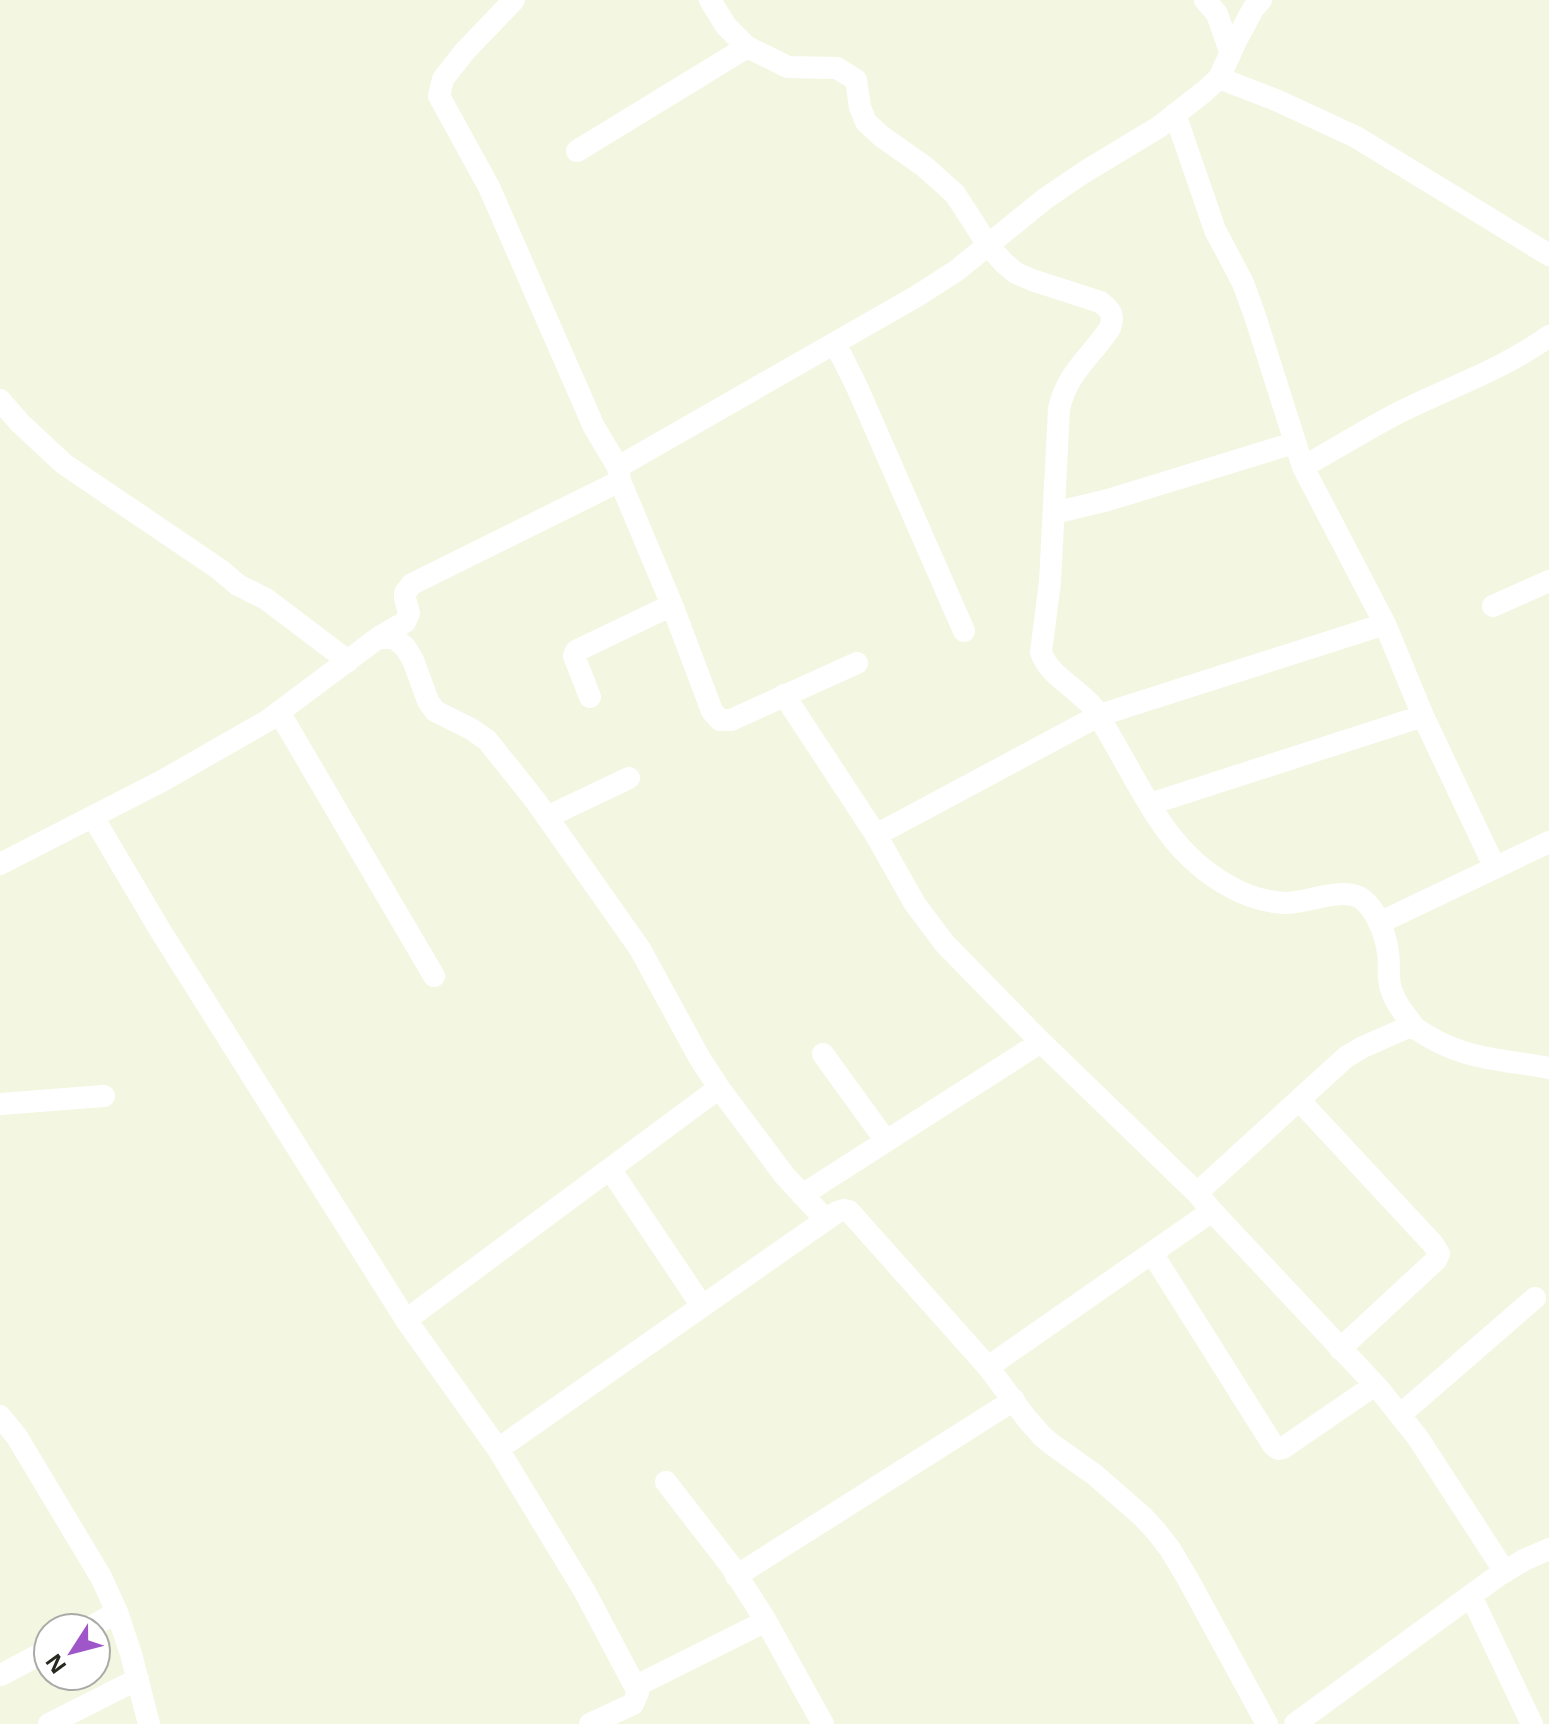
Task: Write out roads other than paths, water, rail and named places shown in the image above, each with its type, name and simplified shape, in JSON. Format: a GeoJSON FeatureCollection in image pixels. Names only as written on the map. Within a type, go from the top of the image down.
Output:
{"type":"FeatureCollection","features":[{"type":"Feature","properties":{"kind":"street"},"geometry":{"type":"LineString","coordinates":[[514,0],[443,79],[439,96],[489,187],[594,427],[619,474],[708,704],[717,718],[724,722],[857,663]]}},
{"type":"Feature","properties":{"kind":"street"},"geometry":{"type":"LineString","coordinates":[[710,0],[726,26],[747,47],[788,67],[837,68],[856,80],[866,122],[955,194],[988,245],[1016,273],[1100,302],[1110,310],[1113,316],[1110,328],[1073,374],[1059,409],[1050,582],[1041,652],[1050,668],[1100,715],[1164,828],[1183,852],[1209,873],[1234,889],[1259,899],[1287,903],[1339,895],[1358,896],[1366,902],[1379,923],[1388,952],[1388,978],[1392,992],[1412,1026],[1436,1043],[1484,1059],[1549,1068]]}},
{"type":"Feature","properties":{"kind":"street"},"geometry":{"type":"LineString","coordinates":[[1205,0],[1217,14],[1230,51]]}},
{"type":"Feature","properties":{"kind":"street"},"geometry":{"type":"LineString","coordinates":[[0,864],[162,781],[267,721],[407,620],[409,613],[405,593],[412,584],[619,474],[956,271],[1046,198],[1159,127],[1205,91],[1219,78],[1230,51],[1261,0]]}},
{"type":"Feature","properties":{"kind":"street"},"geometry":{"type":"LineString","coordinates":[[577,151],[747,47]]}},
{"type":"Feature","properties":{"kind":"street"},"geometry":{"type":"LineString","coordinates":[[1219,78],[1356,137],[1549,255]]}},
{"type":"Feature","properties":{"kind":"street"},"geometry":{"type":"LineString","coordinates":[[1175,114],[1215,230],[1243,283],[1255,316],[1303,467],[1385,624],[1423,716],[1495,868]]}},
{"type":"Feature","properties":{"kind":"street"},"geometry":{"type":"LineString","coordinates":[[1303,467],[1400,412],[1533,348],[1549,336]]}},
{"type":"Feature","properties":{"kind":"street"},"geometry":{"type":"LineString","coordinates":[[835,343],[964,631]]}},
{"type":"Feature","properties":{"kind":"street"},"geometry":{"type":"LineString","coordinates":[[0,400],[64,464],[238,585],[266,599],[348,661]]}},
{"type":"Feature","properties":{"kind":"street"},"geometry":{"type":"LineString","coordinates":[[1054,513],[1108,500],[1294,443]]}},
{"type":"Feature","properties":{"kind":"street"},"geometry":{"type":"LineString","coordinates":[[1493,606],[1549,581]]}},
{"type":"Feature","properties":{"kind":"street"},"geometry":{"type":"LineString","coordinates":[[590,697],[574,656],[576,651],[672,605]]}},
{"type":"Feature","properties":{"kind":"street"},"geometry":{"type":"LineString","coordinates":[[876,835],[1100,715],[1385,624]]}},
{"type":"Feature","properties":{"kind":"street"},"geometry":{"type":"LineString","coordinates":[[378,638],[394,638],[405,647],[432,707],[487,740],[547,817],[640,949],[719,1088],[785,1176],[826,1220]]}},
{"type":"Feature","properties":{"kind":"street"},"geometry":{"type":"LineString","coordinates":[[784,695],[876,835],[931,927],[956,957],[1197,1193],[1375,1385],[1418,1438],[1505,1572]]}},
{"type":"Feature","properties":{"kind":"street"},"geometry":{"type":"LineString","coordinates":[[279,712],[434,976]]}},
{"type":"Feature","properties":{"kind":"street"},"geometry":{"type":"LineString","coordinates":[[1150,804],[1423,716]]}},
{"type":"Feature","properties":{"kind":"street"},"geometry":{"type":"LineString","coordinates":[[547,817],[629,778]]}},
{"type":"Feature","properties":{"kind":"street"},"geometry":{"type":"LineString","coordinates":[[93,817],[160,930],[406,1320],[498,1449],[585,1592],[636,1686],[638,1696],[633,1704],[590,1724]]}},
{"type":"Feature","properties":{"kind":"street"},"geometry":{"type":"LineString","coordinates":[[1379,923],[1549,842]]}},
{"type":"Feature","properties":{"kind":"street"},"geometry":{"type":"LineString","coordinates":[[1197,1193],[1353,1052],[1413,1025]]}},
{"type":"Feature","properties":{"kind":"street"},"geometry":{"type":"LineString","coordinates":[[802,1195],[1041,1042]]}},
{"type":"Feature","properties":{"kind":"street"},"geometry":{"type":"LineString","coordinates":[[823,1054],[886,1141]]}},
{"type":"Feature","properties":{"kind":"street"},"geometry":{"type":"LineString","coordinates":[[406,1320],[719,1088]]}},
{"type":"Feature","properties":{"kind":"street"},"geometry":{"type":"LineString","coordinates":[[0,1104],[104,1096]]}},
{"type":"Feature","properties":{"kind":"street"},"geometry":{"type":"LineString","coordinates":[[1299,1100],[1439,1254],[1340,1349]]}},
{"type":"Feature","properties":{"kind":"street"},"geometry":{"type":"LineString","coordinates":[[610,1169],[702,1306]]}},
{"type":"Feature","properties":{"kind":"street"},"geometry":{"type":"LineString","coordinates":[[498,1449],[826,1220],[841,1210],[849,1211],[988,1367],[1027,1419],[1050,1443],[1095,1475],[1142,1516],[1163,1540],[1189,1581],[1267,1724]]}},
{"type":"Feature","properties":{"kind":"street"},"geometry":{"type":"LineString","coordinates":[[988,1367],[1212,1211]]}},
{"type":"Feature","properties":{"kind":"street"},"geometry":{"type":"LineString","coordinates":[[1152,1253],[1278,1449],[1375,1385]]}},
{"type":"Feature","properties":{"kind":"street"},"geometry":{"type":"LineString","coordinates":[[1400,1415],[1535,1298]]}},
{"type":"Feature","properties":{"kind":"street"},"geometry":{"type":"LineString","coordinates":[[736,1576],[1014,1400]]}},
{"type":"Feature","properties":{"kind":"street"},"geometry":{"type":"LineString","coordinates":[[0,1416],[17,1437],[101,1577],[117,1612],[149,1724]]}},
{"type":"Feature","properties":{"kind":"street"},"geometry":{"type":"LineString","coordinates":[[666,1482],[724,1557],[766,1621],[823,1724]]}},
{"type":"Feature","properties":{"kind":"street"},"geometry":{"type":"LineString","coordinates":[[1295,1724],[1505,1572],[1549,1549]]}},
{"type":"Feature","properties":{"kind":"street"},"geometry":{"type":"LineString","coordinates":[[1471,1596],[1532,1724]]}},
{"type":"Feature","properties":{"kind":"street"},"geometry":{"type":"LineString","coordinates":[[112,1615],[117,1612]]}},
{"type":"Feature","properties":{"kind":"street"},"geometry":{"type":"LineString","coordinates":[[636,1686],[766,1621]]}},
{"type":"Feature","properties":{"kind":"street"},"geometry":{"type":"LineString","coordinates":[[1,1675],[32,1659]]}},
{"type":"Feature","properties":{"kind":"street"},"geometry":{"type":"LineString","coordinates":[[49,1724],[138,1679]]}}]}
